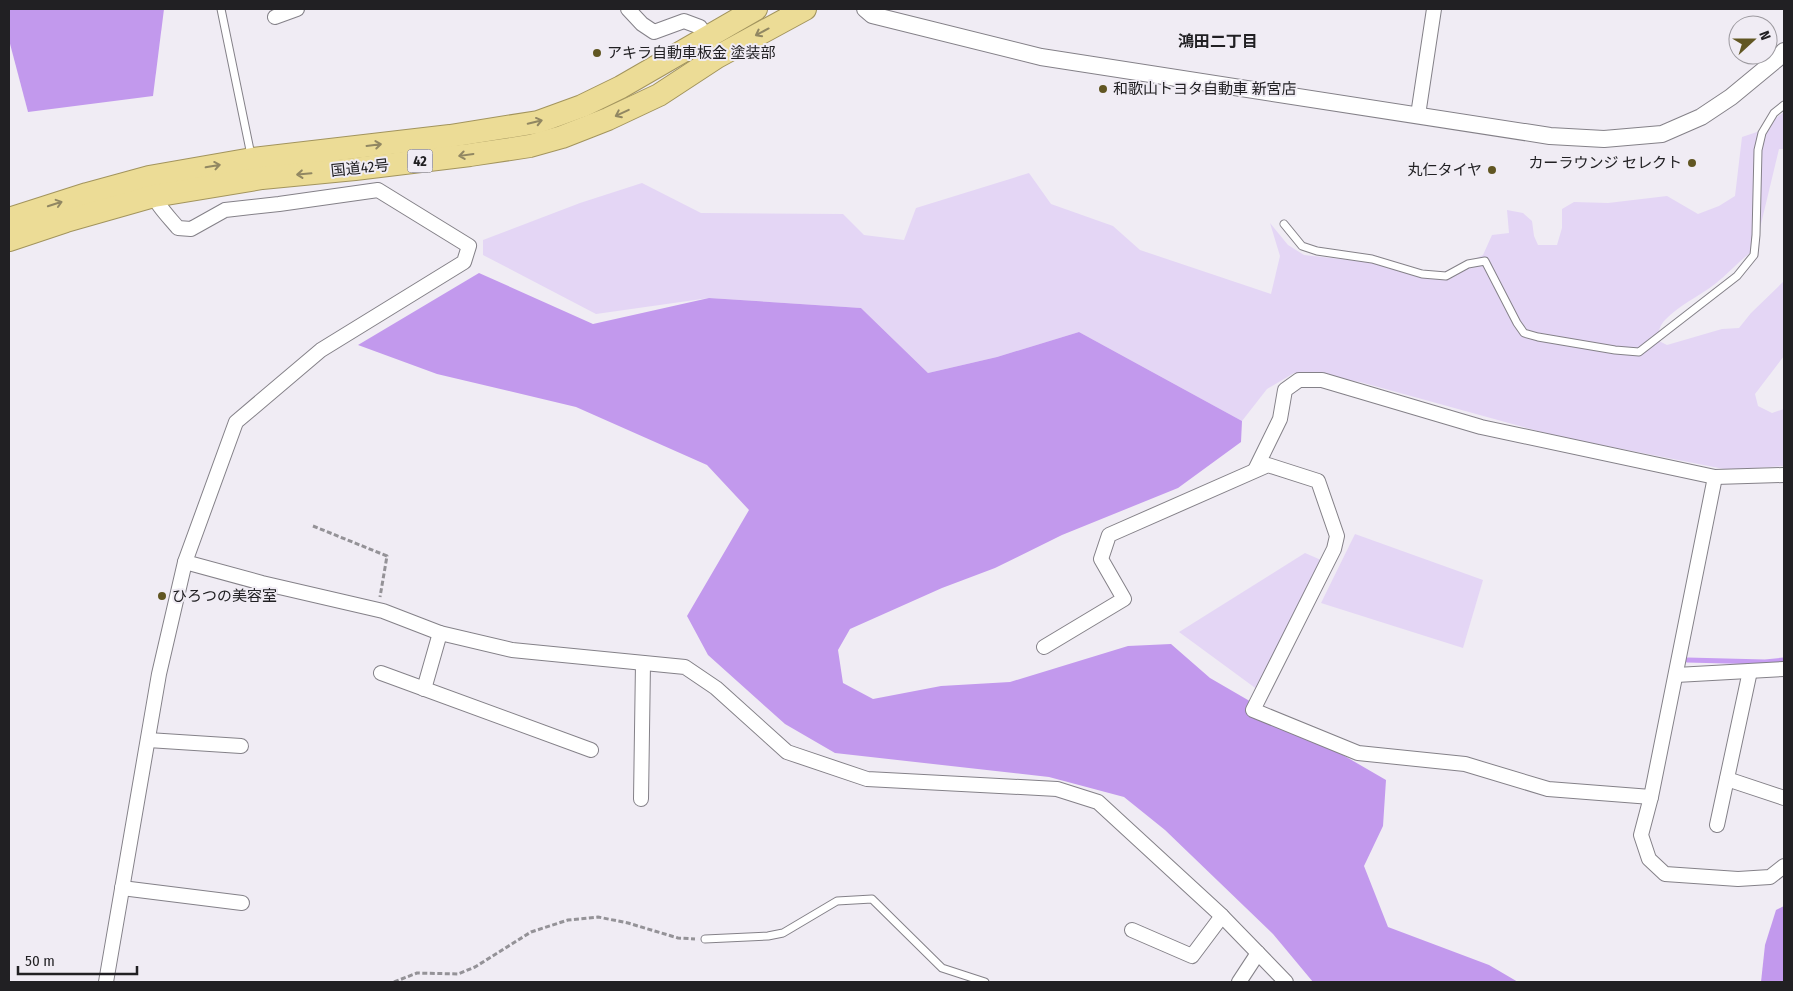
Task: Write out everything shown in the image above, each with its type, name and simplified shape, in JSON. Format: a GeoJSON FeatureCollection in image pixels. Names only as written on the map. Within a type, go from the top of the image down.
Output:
{"type":"FeatureCollection","features":[{"type":"Feature","properties":{"kind":"highway","name":"国道42号"},"geometry":{"type":"LineString","coordinates":[[9,219],[87,194],[151,186],[355,170],[530,146],[562,137],[608,119],[659,95],[756,9]]}},
{"type":"Feature","properties":{"kind":"highway","name":"国道42号"},"geometry":{"type":"LineString","coordinates":[[9,240],[66,221],[151,186],[252,159],[450,136],[538,122],[582,106],[712,47],[805,9]]}},
{"type":"Feature","properties":{"kind":"street"},"geometry":{"type":"LineString","coordinates":[[275,17],[297,9]]}},
{"type":"Feature","properties":{"kind":"street"},"geometry":{"type":"LineString","coordinates":[[628,9],[642,24],[654,32],[684,21],[700,27],[712,47]]}},
{"type":"Feature","properties":{"kind":"street"},"geometry":{"type":"LineString","coordinates":[[865,9],[872,15],[1041,57],[1550,136],[1604,139],[1662,134],[1701,117],[1731,97],[1784,51]]}},
{"type":"Feature","properties":{"kind":"street"},"geometry":{"type":"LineString","coordinates":[[1418,115],[1434,9]]}},
{"type":"Feature","properties":{"kind":"street"},"geometry":{"type":"LineString","coordinates":[[106,982],[159,674],[185,562],[236,422],[321,350],[464,262],[469,246],[378,190],[226,210],[191,229],[178,228],[151,186]]}},
{"type":"Feature","properties":{"kind":"street"},"geometry":{"type":"LineString","coordinates":[[1255,470],[1280,419],[1285,390],[1299,380],[1322,380],[1481,427],[1715,477],[1784,475]]}},
{"type":"Feature","properties":{"kind":"street"},"geometry":{"type":"LineString","coordinates":[[1044,647],[1124,599],[1101,559],[1109,535],[1268,465],[1318,481],[1337,536],[1334,549],[1253,710],[1358,753],[1465,764],[1548,790],[1652,797]]}},
{"type":"Feature","properties":{"kind":"street"},"geometry":{"type":"LineString","coordinates":[[1715,477],[1652,797],[1641,835],[1649,859],[1665,874],[1738,879],[1770,877],[1784,866]]}},
{"type":"Feature","properties":{"kind":"street"},"geometry":{"type":"LineString","coordinates":[[185,562],[262,583],[378,610],[440,633],[512,650],[685,667],[716,688],[787,752],[867,779],[1057,789],[1098,802],[1222,916],[1286,982]]}},
{"type":"Feature","properties":{"kind":"street"},"geometry":{"type":"LineString","coordinates":[[424,689],[440,633]]}},
{"type":"Feature","properties":{"kind":"street"},"geometry":{"type":"LineString","coordinates":[[642,799],[643,663]]}},
{"type":"Feature","properties":{"kind":"street"},"geometry":{"type":"LineString","coordinates":[[1676,675],[1784,669]]}},
{"type":"Feature","properties":{"kind":"street"},"geometry":{"type":"LineString","coordinates":[[1717,825],[1750,671]]}},
{"type":"Feature","properties":{"kind":"street"},"geometry":{"type":"LineString","coordinates":[[381,673],[591,750]]}},
{"type":"Feature","properties":{"kind":"street"},"geometry":{"type":"LineString","coordinates":[[148,740],[240,746]]}},
{"type":"Feature","properties":{"kind":"street"},"geometry":{"type":"LineString","coordinates":[[1727,779],[1784,798]]}},
{"type":"Feature","properties":{"kind":"street"},"geometry":{"type":"LineString","coordinates":[[122,888],[242,903]]}},
{"type":"Feature","properties":{"kind":"street"},"geometry":{"type":"LineString","coordinates":[[1132,930],[1192,956],[1222,916]]}},
{"type":"Feature","properties":{"kind":"street"},"geometry":{"type":"LineString","coordinates":[[1239,982],[1258,953]]}},
{"type":"Feature","properties":{"kind":"lane"},"geometry":{"type":"LineString","coordinates":[[221,9],[252,159]]}},
{"type":"Feature","properties":{"kind":"lane"},"geometry":{"type":"LineString","coordinates":[[1284,224],[1302,246],[1333,254],[1372,259],[1422,274],[1446,276],[1468,264],[1485,261],[1524,333],[1615,350],[1639,352],[1737,276],[1754,255],[1758,150],[1762,133],[1774,114],[1784,105]]}},
{"type":"Feature","properties":{"kind":"lane"},"geometry":{"type":"LineString","coordinates":[[705,939],[768,936],[783,933],[836,901],[872,899],[942,968],[986,982]]}},
{"type":"Feature","properties":{"kind":"path"},"geometry":{"type":"LineString","coordinates":[[313,526],[388,556],[378,610]]}},
{"type":"Feature","properties":{"kind":"path"},"geometry":{"type":"LineString","coordinates":[[394,982],[417,973],[458,974],[475,967],[531,932],[568,920],[598,917],[628,923],[678,938],[705,939]]}},
{"type":"Feature","properties":{"kind":"shaded area"},"geometry":{"type":"Polygon","coordinates":[[[9,9],[164,9],[153,96],[28,112],[9,40],[9,9]]]}},
{"type":"Feature","properties":{"kind":"shaded area"},"geometry":{"type":"Polygon","coordinates":[[[1784,112],[1784,149],[1779,149],[1755,249],[1715,284],[1670,315],[1661,325],[1659,341],[1667,345],[1722,329],[1739,328],[1751,313],[1784,281],[1784,356],[1755,394],[1758,406],[1772,413],[1784,409],[1784,466],[1729,470],[1556,436],[1360,382],[1294,373],[1267,389],[1242,421],[1079,332],[997,357],[928,373],[861,308],[709,298],[596,314],[483,255],[483,240],[580,203],[642,183],[701,213],[843,214],[864,235],[904,240],[916,208],[1029,173],[1051,204],[1113,226],[1140,250],[1271,294],[1280,256],[1270,223],[1288,245],[1304,255],[1404,266],[1432,276],[1458,267],[1483,255],[1492,235],[1509,233],[1507,210],[1523,213],[1532,221],[1534,236],[1538,245],[1557,245],[1562,228],[1562,209],[1574,202],[1608,203],[1667,196],[1698,214],[1719,206],[1735,196],[1742,137],[1757,132],[1784,112]]]}},
{"type":"Feature","properties":{"kind":"shaded area"},"geometry":{"type":"Polygon","coordinates":[[[479,273],[593,324],[709,298],[861,308],[928,373],[997,357],[1079,332],[1242,421],[1241,442],[1178,488],[1062,535],[995,568],[942,588],[850,629],[838,650],[843,683],[873,699],[941,686],[1010,682],[1128,646],[1171,644],[1210,678],[1386,780],[1383,826],[1364,866],[1388,927],[1489,965],[1518,982],[1313,982],[1273,934],[1165,830],[1124,797],[1049,777],[835,753],[785,724],[708,655],[687,616],[749,510],[707,465],[576,407],[437,374],[358,345],[479,273]]]}},
{"type":"Feature","properties":{"kind":"shaded area"},"geometry":{"type":"Polygon","coordinates":[[[1355,534],[1483,580],[1463,648],[1321,603],[1355,534]]]}},
{"type":"Feature","properties":{"kind":"shaded area"},"geometry":{"type":"Polygon","coordinates":[[[1305,553],[1321,560],[1258,690],[1179,632],[1305,553]]]}},
{"type":"Feature","properties":{"kind":"shaded area"},"geometry":{"type":"Polygon","coordinates":[[[1784,906],[1784,982],[1761,982],[1765,945],[1776,910],[1784,906]]]}},
{"type":"Feature","properties":{"kind":"waterway"},"geometry":{"type":"LineString","coordinates":[[1687,660],[1765,662],[1784,660]]}},
{"type":"Feature","properties":{"kind":"place","name":"アキラ自動車板金 塗装部"},"geometry":{"type":"Point","coordinates":[597,53]}},
{"type":"Feature","properties":{"kind":"place","name":"和歌山トヨタ自動車 新宮店"},"geometry":{"type":"Point","coordinates":[1103,89]}},
{"type":"Feature","properties":{"kind":"place","name":"カーラウンジ セレクト"},"geometry":{"type":"Point","coordinates":[1692,163]}},
{"type":"Feature","properties":{"kind":"place","name":"丸仁タイヤ"},"geometry":{"type":"Point","coordinates":[1492,170]}},
{"type":"Feature","properties":{"kind":"place","name":"ひろつの美容室"},"geometry":{"type":"Point","coordinates":[162,596]}},
{"type":"Feature","properties":{"kind":"district","name":"鴻田二丁目"},"geometry":{"type":"Point","coordinates":[1218,41]}}]}
